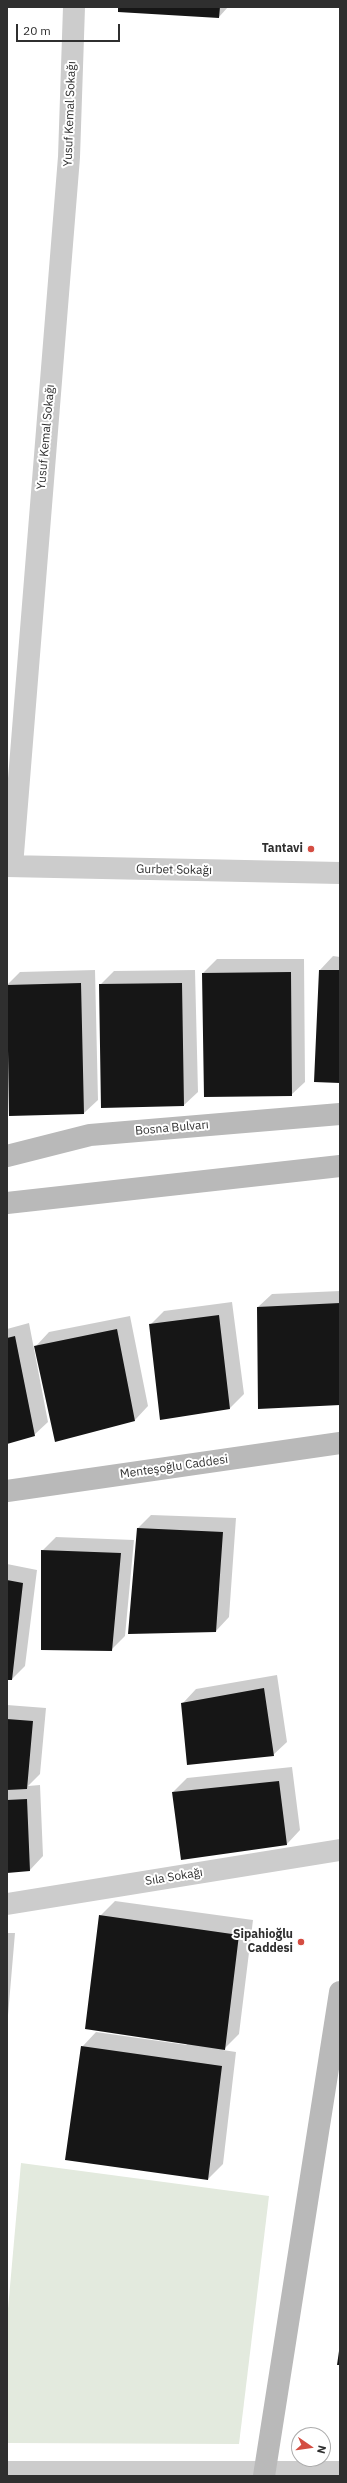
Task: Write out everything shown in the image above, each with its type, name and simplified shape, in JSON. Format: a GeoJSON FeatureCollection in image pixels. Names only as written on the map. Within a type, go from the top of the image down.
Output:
{"type":"FeatureCollection","features":[{"type":"Feature","properties":{"kind":"street","name":"Yusuf Kemal Sokağı"},"geometry":{"type":"LineString","coordinates":[[9,866],[69,157],[74,7]]}},
{"type":"Feature","properties":{"kind":"street","name":"Gurbet Sokağı"},"geometry":{"type":"LineString","coordinates":[[9,866],[340,873]]}},
{"type":"Feature","properties":{"kind":"street","name":"Bosna Bulvarı"},"geometry":{"type":"LineString","coordinates":[[7,1156],[90,1135],[340,1114]]}},
{"type":"Feature","properties":{"kind":"street"},"geometry":{"type":"LineString","coordinates":[[7,1202],[340,1166]]}},
{"type":"Feature","properties":{"kind":"street","name":"Menteşoğlu Caddesi"},"geometry":{"type":"LineString","coordinates":[[7,1491],[340,1443]]}},
{"type":"Feature","properties":{"kind":"street","name":"Sıla Sokağı"},"geometry":{"type":"LineString","coordinates":[[7,1904],[340,1850]]}},
{"type":"Feature","properties":{"kind":"street"},"geometry":{"type":"LineString","coordinates":[[264,2474],[340,1992]]}},
{"type":"Feature","properties":{"kind":"street"},"geometry":{"type":"LineString","coordinates":[[7,2472],[264,2474],[340,2472]]}},
{"type":"Feature","properties":{"kind":"shaded area"},"geometry":{"type":"Polygon","coordinates":[[[21,2163],[269,2196],[239,2444],[7,2443],[7,2320],[21,2163]]]}},
{"type":"Feature","properties":{"kind":"building"},"geometry":{"type":"Polygon","coordinates":[[[118,7],[220,7],[219,18],[118,12],[118,7]]]}},
{"type":"Feature","properties":{"kind":"building"},"geometry":{"type":"Polygon","coordinates":[[[319,970],[340,970],[340,1083],[314,1082],[319,970]]]}},
{"type":"Feature","properties":{"kind":"building"},"geometry":{"type":"Polygon","coordinates":[[[291,972],[292,1096],[204,1097],[202,973],[291,972]]]}},
{"type":"Feature","properties":{"kind":"building"},"geometry":{"type":"Polygon","coordinates":[[[81,983],[84,1114],[9,1116],[7,985],[81,983]]]}},
{"type":"Feature","properties":{"kind":"building"},"geometry":{"type":"Polygon","coordinates":[[[182,983],[184,1106],[101,1108],[99,984],[182,983]]]}},
{"type":"Feature","properties":{"kind":"building"},"geometry":{"type":"Polygon","coordinates":[[[340,1303],[340,1405],[258,1409],[257,1307],[340,1303]]]}},
{"type":"Feature","properties":{"kind":"building"},"geometry":{"type":"Polygon","coordinates":[[[219,1315],[230,1409],[160,1420],[149,1324],[219,1315]]]}},
{"type":"Feature","properties":{"kind":"building"},"geometry":{"type":"Polygon","coordinates":[[[117,1329],[135,1421],[55,1442],[34,1346],[117,1329]]]}},
{"type":"Feature","properties":{"kind":"building"},"geometry":{"type":"Polygon","coordinates":[[[15,1336],[35,1436],[7,1444],[7,1338],[15,1336]]]}},
{"type":"Feature","properties":{"kind":"building"},"geometry":{"type":"Polygon","coordinates":[[[137,1528],[223,1532],[216,1632],[128,1634],[137,1528]]]}},
{"type":"Feature","properties":{"kind":"building"},"geometry":{"type":"Polygon","coordinates":[[[41,1550],[121,1553],[112,1651],[41,1650],[41,1550]]]}},
{"type":"Feature","properties":{"kind":"building"},"geometry":{"type":"Polygon","coordinates":[[[7,1580],[23,1583],[12,1680],[7,1680],[7,1580]]]}},
{"type":"Feature","properties":{"kind":"building"},"geometry":{"type":"Polygon","coordinates":[[[264,1688],[274,1756],[187,1765],[181,1703],[264,1688]]]}},
{"type":"Feature","properties":{"kind":"building"},"geometry":{"type":"Polygon","coordinates":[[[7,1719],[33,1721],[27,1789],[7,1790],[7,1719]]]}},
{"type":"Feature","properties":{"kind":"building"},"geometry":{"type":"Polygon","coordinates":[[[279,1781],[287,1845],[181,1860],[172,1792],[279,1781]]]}},
{"type":"Feature","properties":{"kind":"building"},"geometry":{"type":"Polygon","coordinates":[[[27,1799],[30,1871],[7,1873],[7,1800],[27,1799]]]}},
{"type":"Feature","properties":{"kind":"building"},"geometry":{"type":"Polygon","coordinates":[[[99,1915],[239,1935],[225,2050],[85,2029],[99,1915]]]}},
{"type":"Feature","properties":{"kind":"building"},"geometry":{"type":"Polygon","coordinates":[[[81,2046],[222,2066],[208,2180],[65,2160],[81,2046]]]}},
{"type":"Feature","properties":{"kind":"building"},"geometry":{"type":"Polygon","coordinates":[[[339,2351],[340,2365],[337,2365],[339,2351]]]}},
{"type":"Feature","properties":{"kind":"place","name":"Tantavi"},"geometry":{"type":"Point","coordinates":[311,849]}},
{"type":"Feature","properties":{"kind":"place","name":"Sipahioğlu Caddesi"},"geometry":{"type":"Point","coordinates":[301,1942]}}]}
